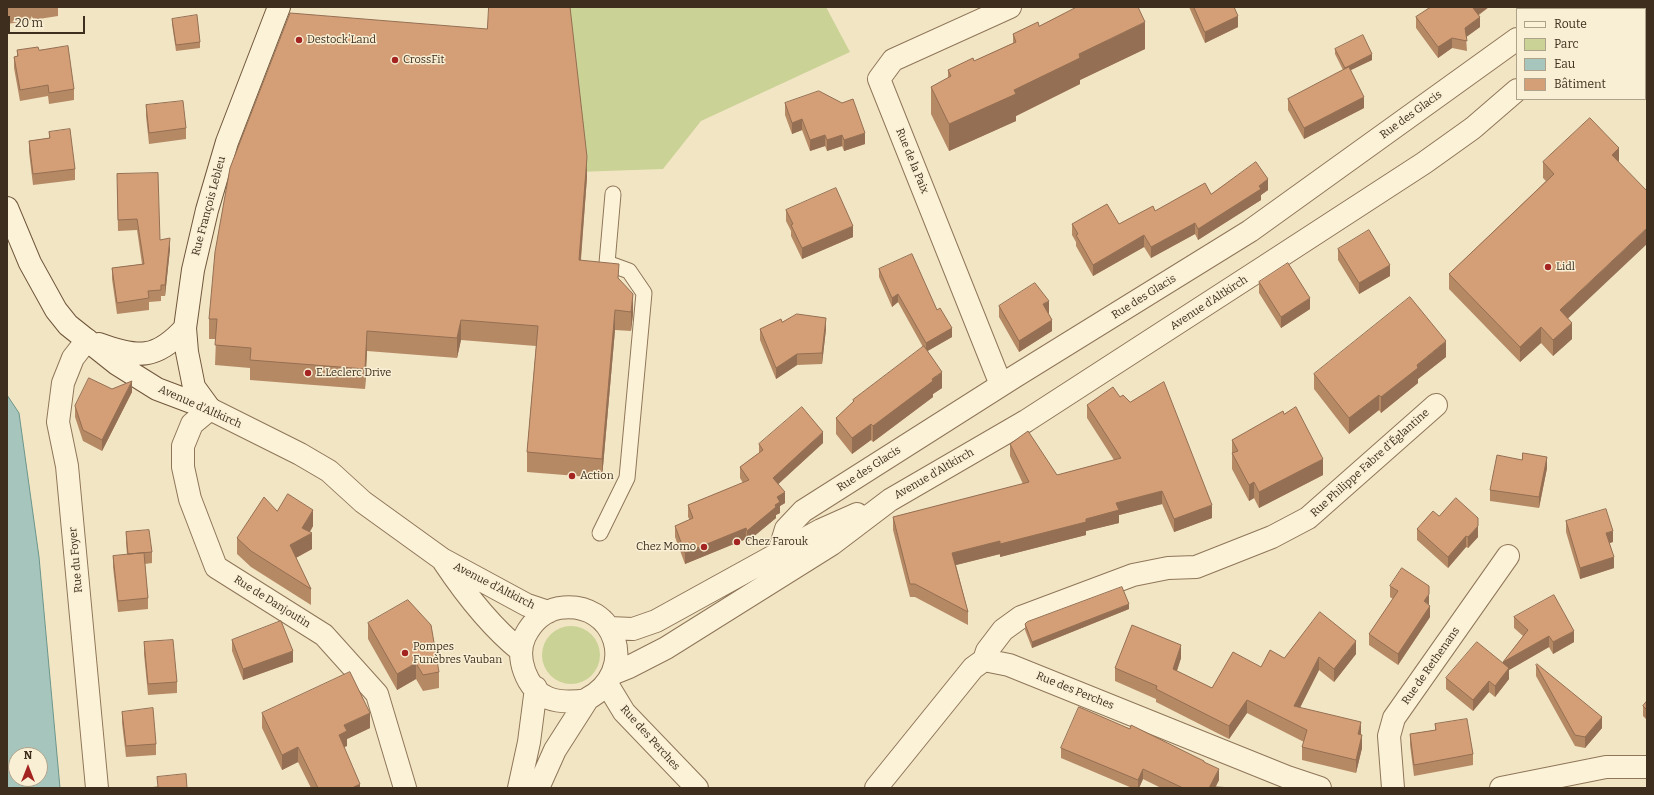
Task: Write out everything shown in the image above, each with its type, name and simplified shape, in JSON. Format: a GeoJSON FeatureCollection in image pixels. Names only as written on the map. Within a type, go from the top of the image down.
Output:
{"type":"FeatureCollection","features":[{"type":"Feature","properties":{"kind":"street","name":"Rue François Lebleu"},"geometry":{"type":"LineString","coordinates":[[210,409],[194,387],[191,379],[185,328],[193,270],[209,202],[227,142],[279,7]]}},
{"type":"Feature","properties":{"kind":"street","name":"Rue de la Paix"},"geometry":{"type":"LineString","coordinates":[[1001,385],[878,79],[893,60],[1010,7]]}},
{"type":"Feature","properties":{"kind":"street","name":"Rue des Glacis"},"geometry":{"type":"LineString","coordinates":[[778,555],[786,529],[803,511],[1001,385],[1250,231],[1516,40]]}},
{"type":"Feature","properties":{"kind":"street","name":"Avenue d'Altkirch"},"geometry":{"type":"LineString","coordinates":[[608,628],[633,629],[656,621],[821,530],[890,500],[1026,421],[1335,221],[1473,128],[1516,91]]}},
{"type":"Feature","properties":{"kind":"street","name":"Avenue d'Altkirch"},"geometry":{"type":"LineString","coordinates":[[7,208],[30,263],[53,304],[68,324],[117,364],[157,388],[210,409],[300,454],[329,471],[363,502],[442,560],[527,605],[548,612]]}},
{"type":"Feature","properties":{"kind":"street"},"geometry":{"type":"LineString","coordinates":[[87,340],[120,352],[138,354],[156,351],[174,340],[185,328]]}},
{"type":"Feature","properties":{"kind":"street","name":"Rue du Foyer"},"geometry":{"type":"LineString","coordinates":[[87,340],[73,358],[63,383],[58,422],[67,466],[97,788]]}},
{"type":"Feature","properties":{"kind":"street","name":"Rue Philippe Fabre d'Églantine"},"geometry":{"type":"LineString","coordinates":[[984,660],[987,651],[1003,630],[1021,618],[1133,575],[1168,568],[1196,567],[1272,537],[1308,518],[1436,405]]}},
{"type":"Feature","properties":{"kind":"street","name":"Rue de Danjoutin"},"geometry":{"type":"LineString","coordinates":[[210,409],[192,424],[184,446],[183,467],[190,499],[216,567],[324,635],[377,694],[405,788]]}},
{"type":"Feature","properties":{"kind":"street","name":"Avenue d'Altkirch"},"geometry":{"type":"LineString","coordinates":[[610,678],[686,635],[832,544],[890,500]]}},
{"type":"Feature","properties":{"kind":"street","name":"Rue de Rethenans"},"geometry":{"type":"LineString","coordinates":[[1393,788],[1389,736],[1394,718],[1508,556]]}},
{"type":"Feature","properties":{"kind":"street","name":"Avenue d'Altkirch"},"geometry":{"type":"LineString","coordinates":[[442,560],[469,599],[504,638],[521,651]]}},
{"type":"Feature","properties":{"kind":"street"},"geometry":{"type":"LineString","coordinates":[[538,788],[555,750],[587,700],[610,678],[617,661],[617,648],[613,635],[595,614],[582,608],[568,607],[548,612],[532,624],[525,637],[521,651],[522,665],[528,679],[547,698],[568,702],[587,700]]}},
{"type":"Feature","properties":{"kind":"street"},"geometry":{"type":"LineString","coordinates":[[876,788],[973,668],[984,660]]}},
{"type":"Feature","properties":{"kind":"street","name":"Rue des Perches"},"geometry":{"type":"LineString","coordinates":[[984,660],[1009,665],[1287,777],[1320,788]]}},
{"type":"Feature","properties":{"kind":"street","name":"Rue des Perches"},"geometry":{"type":"LineString","coordinates":[[610,678],[624,712],[697,788]]}},
{"type":"Feature","properties":{"kind":"street"},"geometry":{"type":"LineString","coordinates":[[518,788],[529,742],[536,688]]}},
{"type":"Feature","properties":{"kind":"street"},"geometry":{"type":"LineString","coordinates":[[1501,788],[1606,767],[1647,767]]}},
{"type":"Feature","properties":{"kind":"lane"},"geometry":{"type":"LineString","coordinates":[[600,533],[626,478],[644,293],[629,271],[607,263],[613,194]]}},
{"type":"Feature","properties":{"kind":"green space"},"geometry":{"type":"Polygon","coordinates":[[[536,7],[826,7],[850,52],[701,121],[663,169],[519,174],[536,7]]]}},
{"type":"Feature","properties":{"kind":"green space"},"geometry":{"type":"Polygon","coordinates":[[[565,626],[577,626],[592,634],[600,649],[600,661],[592,676],[577,684],[565,684],[550,676],[542,661],[542,649],[550,634],[565,626]]]}},
{"type":"Feature","properties":{"kind":"water"},"geometry":{"type":"Polygon","coordinates":[[[7,395],[19,413],[39,557],[60,788],[8,788],[7,395]]]}},
{"type":"Feature","properties":{"kind":"building"},"geometry":{"type":"Polygon","coordinates":[[[489,7],[570,7],[587,157],[579,260],[619,264],[618,278],[633,294],[631,312],[615,310],[602,459],[527,452],[538,326],[461,320],[457,338],[367,331],[365,369],[250,360],[251,348],[215,345],[217,319],[209,319],[215,252],[230,168],[290,13],[487,29],[489,7]]]}},
{"type":"Feature","properties":{"kind":"building"},"geometry":{"type":"Polygon","coordinates":[[[1077,7],[1138,7],[1145,22],[1079,54],[1080,58],[1014,90],[1016,94],[949,124],[931,87],[951,76],[948,70],[973,58],[974,61],[1016,42],[1013,34],[1038,22],[1039,26],[1077,7]]]}},
{"type":"Feature","properties":{"kind":"building"},"geometry":{"type":"Polygon","coordinates":[[[1194,7],[1234,7],[1238,16],[1205,32],[1194,7]]]}},
{"type":"Feature","properties":{"kind":"building"},"geometry":{"type":"Polygon","coordinates":[[[1431,7],[1475,7],[1473,8],[1480,17],[1465,28],[1467,41],[1452,38],[1438,47],[1416,17],[1431,7]]]}},
{"type":"Feature","properties":{"kind":"building"},"geometry":{"type":"Polygon","coordinates":[[[197,15],[200,42],[176,45],[172,19],[197,15]]]}},
{"type":"Feature","properties":{"kind":"building"},"geometry":{"type":"Polygon","coordinates":[[[1363,35],[1372,54],[1345,68],[1335,49],[1363,35]]]}},
{"type":"Feature","properties":{"kind":"building"},"geometry":{"type":"Polygon","coordinates":[[[68,46],[74,89],[49,93],[48,85],[20,90],[14,57],[18,56],[17,50],[38,47],[39,50],[68,46]]]}},
{"type":"Feature","properties":{"kind":"building"},"geometry":{"type":"Polygon","coordinates":[[[1349,67],[1364,97],[1304,128],[1288,99],[1349,67]]]}},
{"type":"Feature","properties":{"kind":"building"},"geometry":{"type":"Polygon","coordinates":[[[819,91],[842,103],[853,99],[865,133],[844,140],[842,135],[827,140],[825,135],[810,140],[802,119],[792,123],[785,103],[819,91]]]}},
{"type":"Feature","properties":{"kind":"building"},"geometry":{"type":"Polygon","coordinates":[[[183,101],[186,128],[149,133],[146,105],[183,101]]]}},
{"type":"Feature","properties":{"kind":"building","name":"Lidl"},"geometry":{"type":"Polygon","coordinates":[[[1590,118],[1619,148],[1612,155],[1647,191],[1647,228],[1560,310],[1572,323],[1553,340],[1541,327],[1520,347],[1449,274],[1554,174],[1543,162],[1590,118]]]}},
{"type":"Feature","properties":{"kind":"building"},"geometry":{"type":"Polygon","coordinates":[[[70,129],[75,169],[33,174],[29,141],[50,138],[49,132],[70,129]]]}},
{"type":"Feature","properties":{"kind":"building"},"geometry":{"type":"Polygon","coordinates":[[[1256,162],[1268,179],[1259,186],[1261,189],[1198,229],[1195,223],[1151,247],[1144,235],[1093,265],[1076,235],[1078,234],[1072,224],[1107,204],[1119,224],[1153,206],[1155,211],[1205,183],[1211,194],[1256,162]]]}},
{"type":"Feature","properties":{"kind":"building"},"geometry":{"type":"Polygon","coordinates":[[[158,173],[160,240],[170,238],[165,285],[161,285],[161,290],[148,291],[149,298],[117,303],[112,268],[144,264],[137,219],[118,220],[117,174],[158,173]]]}},
{"type":"Feature","properties":{"kind":"building"},"geometry":{"type":"Polygon","coordinates":[[[836,188],[853,226],[802,248],[791,225],[793,224],[786,210],[836,188]]]}},
{"type":"Feature","properties":{"kind":"building"},"geometry":{"type":"Polygon","coordinates":[[[1369,230],[1390,265],[1359,283],[1338,249],[1369,230]]]}},
{"type":"Feature","properties":{"kind":"building"},"geometry":{"type":"Polygon","coordinates":[[[912,254],[937,310],[940,308],[952,328],[926,343],[898,294],[892,298],[879,269],[912,254]]]}},
{"type":"Feature","properties":{"kind":"building"},"geometry":{"type":"Polygon","coordinates":[[[1288,263],[1310,298],[1281,317],[1259,282],[1288,263]]]}},
{"type":"Feature","properties":{"kind":"building"},"geometry":{"type":"Polygon","coordinates":[[[1035,283],[1049,301],[1043,304],[1052,320],[1019,341],[999,306],[1035,283]]]}},
{"type":"Feature","properties":{"kind":"building"},"geometry":{"type":"Polygon","coordinates":[[[1410,297],[1446,341],[1417,365],[1418,368],[1381,397],[1379,395],[1349,418],[1314,374],[1410,297]]]}},
{"type":"Feature","properties":{"kind":"building"},"geometry":{"type":"Polygon","coordinates":[[[797,314],[826,318],[822,353],[797,354],[776,368],[760,329],[781,319],[782,322],[797,314]]]}},
{"type":"Feature","properties":{"kind":"building"},"geometry":{"type":"Polygon","coordinates":[[[924,346],[942,372],[932,379],[933,381],[873,426],[871,424],[852,438],[836,418],[854,401],[853,400],[924,346]]]}},
{"type":"Feature","properties":{"kind":"building"},"geometry":{"type":"Polygon","coordinates":[[[89,378],[112,389],[132,381],[102,440],[83,430],[75,406],[89,378]]]}},
{"type":"Feature","properties":{"kind":"building"},"geometry":{"type":"Polygon","coordinates":[[[1164,382],[1212,505],[1174,519],[1162,491],[1116,503],[1119,510],[1086,519],[1086,522],[1000,544],[1000,541],[952,553],[968,612],[915,584],[910,584],[893,517],[1029,482],[1010,444],[1028,431],[1057,475],[1121,458],[1087,405],[1113,387],[1120,397],[1123,395],[1130,402],[1164,382]]]}},
{"type":"Feature","properties":{"kind":"building"},"geometry":{"type":"Polygon","coordinates":[[[802,407],[823,432],[773,478],[785,492],[777,497],[780,502],[775,505],[776,507],[747,531],[746,528],[685,553],[675,526],[693,518],[688,505],[749,480],[740,467],[763,450],[759,444],[802,407]]]}},
{"type":"Feature","properties":{"kind":"building"},"geometry":{"type":"Polygon","coordinates":[[[1296,407],[1323,459],[1259,492],[1254,482],[1249,485],[1232,453],[1238,451],[1232,440],[1283,411],[1284,414],[1296,407]]]}},
{"type":"Feature","properties":{"kind":"building"},"geometry":{"type":"Polygon","coordinates":[[[1523,453],[1547,457],[1539,497],[1490,490],[1497,455],[1522,460],[1523,453]]]}},
{"type":"Feature","properties":{"kind":"building"},"geometry":{"type":"Polygon","coordinates":[[[288,494],[313,510],[302,528],[312,533],[290,545],[311,589],[251,551],[237,538],[264,497],[277,511],[288,494]]]}},
{"type":"Feature","properties":{"kind":"building"},"geometry":{"type":"Polygon","coordinates":[[[1456,498],[1478,518],[1478,526],[1468,537],[1466,536],[1448,557],[1417,529],[1433,511],[1439,516],[1456,498]]]}},
{"type":"Feature","properties":{"kind":"building"},"geometry":{"type":"Polygon","coordinates":[[[1606,509],[1613,531],[1606,533],[1614,557],[1580,568],[1566,521],[1606,509]]]}},
{"type":"Feature","properties":{"kind":"building"},"geometry":{"type":"Polygon","coordinates":[[[149,530],[152,552],[128,554],[126,532],[149,530]]]}},
{"type":"Feature","properties":{"kind":"building"},"geometry":{"type":"Polygon","coordinates":[[[144,553],[148,598],[118,601],[113,556],[144,553]]]}},
{"type":"Feature","properties":{"kind":"building"},"geometry":{"type":"Polygon","coordinates":[[[1402,568],[1429,586],[1429,594],[1424,601],[1430,606],[1398,654],[1369,634],[1398,591],[1390,586],[1402,568]]]}},
{"type":"Feature","properties":{"kind":"building"},"geometry":{"type":"Polygon","coordinates":[[[1122,587],[1129,604],[1032,642],[1025,624],[1027,622],[1122,587]]]}},
{"type":"Feature","properties":{"kind":"building"},"geometry":{"type":"Polygon","coordinates":[[[1554,595],[1574,631],[1553,642],[1549,636],[1503,662],[1528,630],[1514,617],[1554,595]]]}},
{"type":"Feature","properties":{"kind":"building"},"geometry":{"type":"Polygon","coordinates":[[[408,600],[431,625],[439,672],[423,675],[416,663],[397,674],[368,623],[408,600]]]}},
{"type":"Feature","properties":{"kind":"building"},"geometry":{"type":"Polygon","coordinates":[[[1320,612],[1356,641],[1334,669],[1319,657],[1294,706],[1361,722],[1358,734],[1362,735],[1356,760],[1302,747],[1307,730],[1247,700],[1229,726],[1156,689],[1157,686],[1115,668],[1132,625],[1181,645],[1173,669],[1212,688],[1233,652],[1261,667],[1270,650],[1284,658],[1320,612]]]}},
{"type":"Feature","properties":{"kind":"building"},"geometry":{"type":"Polygon","coordinates":[[[281,621],[293,651],[243,669],[232,640],[281,621]]]}},
{"type":"Feature","properties":{"kind":"building"},"geometry":{"type":"Polygon","coordinates":[[[173,640],[177,682],[148,684],[144,642],[173,640]]]}},
{"type":"Feature","properties":{"kind":"building"},"geometry":{"type":"Polygon","coordinates":[[[1477,642],[1509,668],[1495,686],[1489,681],[1473,700],[1446,678],[1477,642]]]}},
{"type":"Feature","properties":{"kind":"building"},"geometry":{"type":"Polygon","coordinates":[[[1537,664],[1602,717],[1585,737],[1575,735],[1536,665],[1537,664]]]}},
{"type":"Feature","properties":{"kind":"building"},"geometry":{"type":"Polygon","coordinates":[[[350,672],[370,713],[344,725],[347,731],[339,735],[360,784],[352,788],[318,788],[298,747],[282,755],[262,713],[350,672]]]}},
{"type":"Feature","properties":{"kind":"building"},"geometry":{"type":"Polygon","coordinates":[[[1647,701],[1647,710],[1643,706],[1647,701]]]}},
{"type":"Feature","properties":{"kind":"building"},"geometry":{"type":"Polygon","coordinates":[[[1079,707],[1130,729],[1131,725],[1219,769],[1209,788],[1183,788],[1143,769],[1138,780],[1061,748],[1079,707]]]}},
{"type":"Feature","properties":{"kind":"building"},"geometry":{"type":"Polygon","coordinates":[[[153,708],[156,744],[126,746],[122,712],[153,708]]]}},
{"type":"Feature","properties":{"kind":"building"},"geometry":{"type":"Polygon","coordinates":[[[1467,719],[1473,754],[1414,765],[1410,734],[1436,730],[1435,724],[1467,719]]]}},
{"type":"Feature","properties":{"kind":"building"},"geometry":{"type":"Polygon","coordinates":[[[186,774],[187,788],[148,788],[158,787],[157,777],[186,774]]]}},
{"type":"Feature","properties":{"kind":"place","name":"Destock'Land"},"geometry":{"type":"Point","coordinates":[299,40]}},
{"type":"Feature","properties":{"kind":"place","name":"CrossFit"},"geometry":{"type":"Point","coordinates":[395,60]}},
{"type":"Feature","properties":{"kind":"place","name":"Lidl"},"geometry":{"type":"Point","coordinates":[1548,267]}},
{"type":"Feature","properties":{"kind":"place","name":"E.Leclerc Drive"},"geometry":{"type":"Point","coordinates":[308,373]}},
{"type":"Feature","properties":{"kind":"place","name":"Action"},"geometry":{"type":"Point","coordinates":[572,476]}},
{"type":"Feature","properties":{"kind":"place","name":"Chez Farouk"},"geometry":{"type":"Point","coordinates":[737,542]}},
{"type":"Feature","properties":{"kind":"place","name":"Chez Momo"},"geometry":{"type":"Point","coordinates":[704,547]}},
{"type":"Feature","properties":{"kind":"place","name":"Pompes Funèbres Vauban"},"geometry":{"type":"Point","coordinates":[405,653]}}]}
